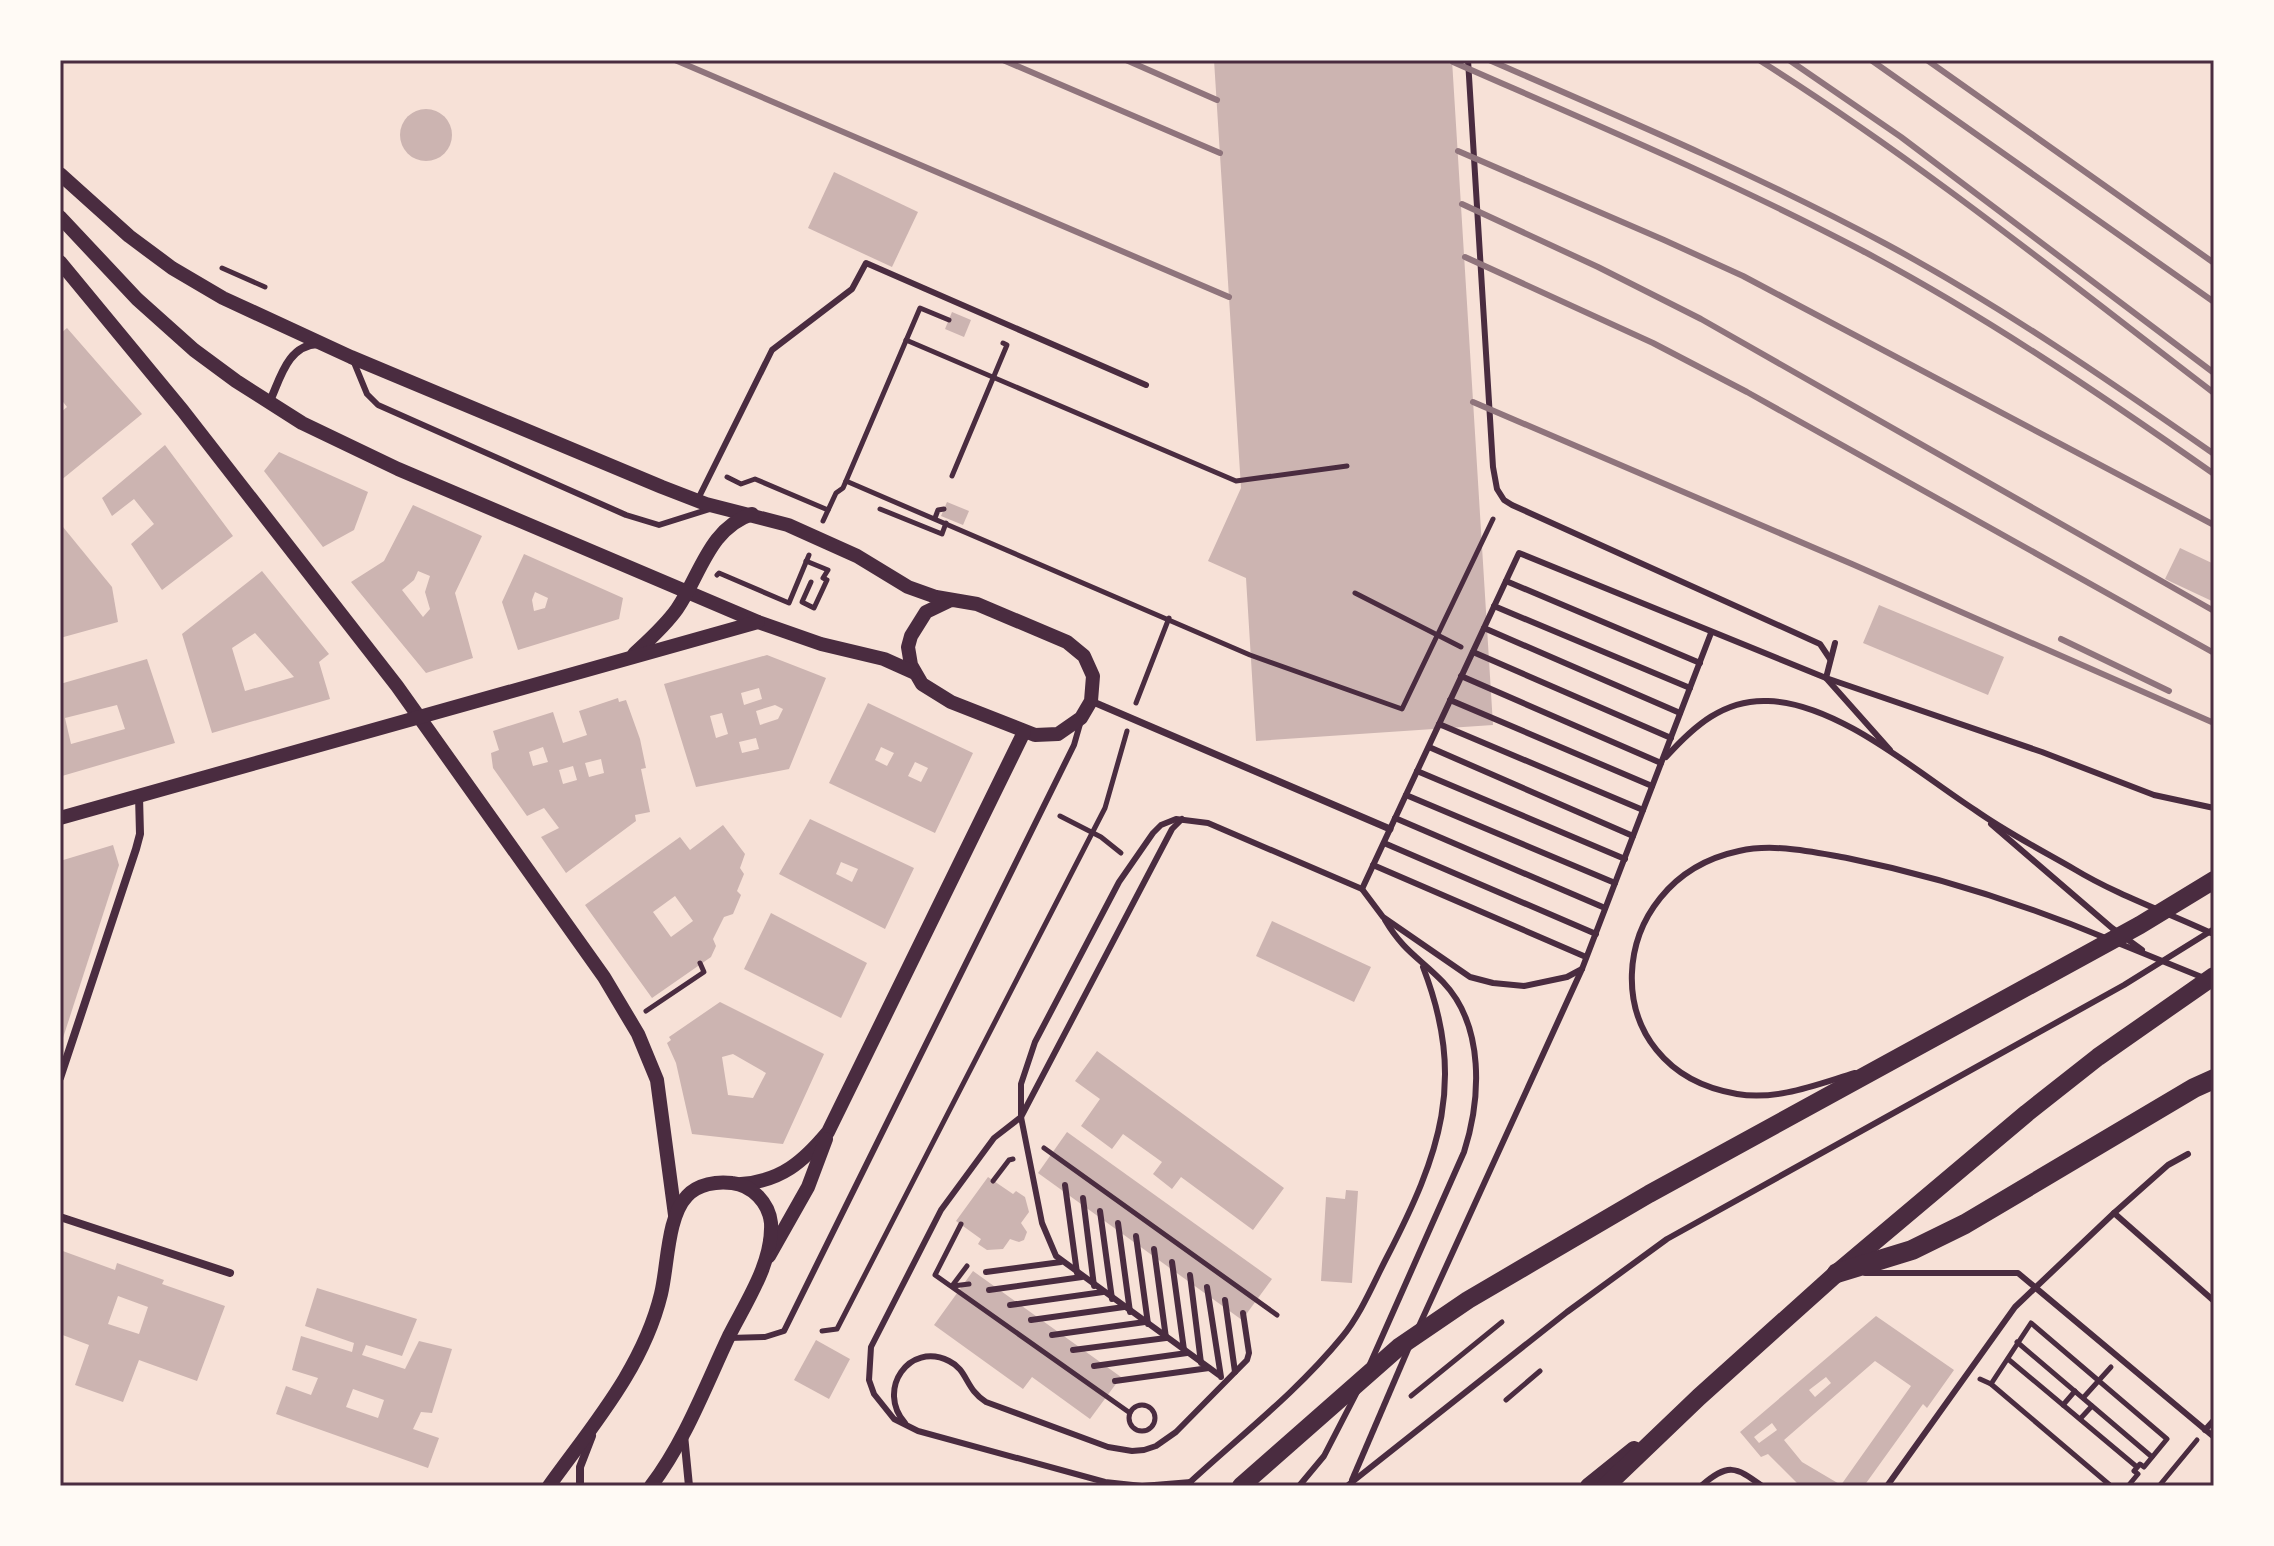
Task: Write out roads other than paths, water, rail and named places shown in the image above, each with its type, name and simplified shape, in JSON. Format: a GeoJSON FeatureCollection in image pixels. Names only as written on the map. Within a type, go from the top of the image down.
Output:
{"type":"FeatureCollection","features":[{"type":"Feature","properties":{"kind":"highway"},"geometry":{"type":"LineString","coordinates":[[1837,1273],[1912,1250],[1965,1224],[2214,1079]]}},
{"type":"Feature","properties":{"kind":"main road"},"geometry":{"type":"LineString","coordinates":[[1241,1486],[1399,1347],[1448,1312],[1514,1272],[2077,960],[2214,880]]}},
{"type":"Feature","properties":{"kind":"main road"},"geometry":{"type":"LineString","coordinates":[[1606,1486],[1837,1273],[2027,1113],[2098,1057],[2214,976]]}},
{"type":"Feature","properties":{"kind":"main road"},"geometry":{"type":"LineString","coordinates":[[1588,1486],[1699,1397]]}},
{"type":"Feature","properties":{"kind":"street"},"geometry":{"type":"LineString","coordinates":[[60,174],[111,222],[172,268],[223,298],[351,357],[697,501],[752,514],[817,536],[908,587],[988,608],[1074,647],[1088,662],[1093,676],[1091,701],[1081,718],[1058,734],[1042,736],[1024,732],[941,697],[922,684],[913,672],[908,647],[915,626],[933,606],[951,600]]}},
{"type":"Feature","properties":{"kind":"street"},"geometry":{"type":"LineString","coordinates":[[60,217],[160,321],[194,350],[302,423],[398,469],[758,622],[821,644],[884,659],[913,672]]}},
{"type":"Feature","properties":{"kind":"street"},"geometry":{"type":"LineString","coordinates":[[60,262],[134,350],[420,717],[604,977],[638,1034],[657,1080],[675,1215]]}},
{"type":"Feature","properties":{"kind":"street"},"geometry":{"type":"LineString","coordinates":[[269,403],[292,356],[304,346],[323,344]]}},
{"type":"Feature","properties":{"kind":"street"},"geometry":{"type":"LineString","coordinates":[[632,656],[668,622],[721,532],[752,514]]}},
{"type":"Feature","properties":{"kind":"street"},"geometry":{"type":"LineString","coordinates":[[60,818],[758,622]]}},
{"type":"Feature","properties":{"kind":"street"},"geometry":{"type":"LineString","coordinates":[[1091,701],[1390,829]]}},
{"type":"Feature","properties":{"kind":"street"},"geometry":{"type":"LineString","coordinates":[[651,1486],[683,1434],[764,1263],[808,1187],[828,1132],[1024,732]]}},
{"type":"Feature","properties":{"kind":"street"},"geometry":{"type":"LineString","coordinates":[[60,1078],[136,849],[140,834],[139,796]]}},
{"type":"Feature","properties":{"kind":"street"},"geometry":{"type":"LineString","coordinates":[[549,1486],[621,1387],[647,1338],[662,1291],[675,1215],[681,1203],[694,1189],[713,1183],[766,1181],[793,1168],[828,1132]]}},
{"type":"Feature","properties":{"kind":"street"},"geometry":{"type":"LineString","coordinates":[[740,1184],[761,1199],[769,1214],[771,1231],[764,1263]]}},
{"type":"Feature","properties":{"kind":"street"},"geometry":{"type":"LineString","coordinates":[[60,1217],[230,1273]]}},
{"type":"Feature","properties":{"kind":"street"},"geometry":{"type":"LineString","coordinates":[[580,1486],[583,1456],[604,1410]]}},
{"type":"Feature","properties":{"kind":"street"},"geometry":{"type":"LineString","coordinates":[[683,1434],[689,1486]]}},
{"type":"Feature","properties":{"kind":"lane"},"geometry":{"type":"LineString","coordinates":[[1468,60],[1493,467],[1499,493],[1512,505],[1820,644],[1830,659]]}},
{"type":"Feature","properties":{"kind":"lane"},"geometry":{"type":"LineString","coordinates":[[697,501],[772,350],[852,289],[866,263],[1146,385]]}},
{"type":"Feature","properties":{"kind":"lane"},"geometry":{"type":"LineString","coordinates":[[351,357],[367,394],[378,405],[626,515],[659,525],[718,507]]}},
{"type":"Feature","properties":{"kind":"lane"},"geometry":{"type":"LineString","coordinates":[[1362,889],[1519,553],[1826,678],[2042,752],[2154,795],[2214,808]]}},
{"type":"Feature","properties":{"kind":"lane"},"geometry":{"type":"LineString","coordinates":[[1506,581],[1700,663]]}},
{"type":"Feature","properties":{"kind":"lane"},"geometry":{"type":"LineString","coordinates":[[1494,606],[1690,688]]}},
{"type":"Feature","properties":{"kind":"lane"},"geometry":{"type":"LineString","coordinates":[[1484,628],[1680,713]]}},
{"type":"Feature","properties":{"kind":"lane"},"geometry":{"type":"LineString","coordinates":[[1348,1486],[1582,969],[1711,633]]}},
{"type":"Feature","properties":{"kind":"lane"},"geometry":{"type":"LineString","coordinates":[[1826,678],[1835,643]]}},
{"type":"Feature","properties":{"kind":"lane"},"geometry":{"type":"LineString","coordinates":[[1473,652],[1671,738]]}},
{"type":"Feature","properties":{"kind":"lane"},"geometry":{"type":"LineString","coordinates":[[1461,676],[1661,763]]}},
{"type":"Feature","properties":{"kind":"lane"},"geometry":{"type":"LineString","coordinates":[[1826,678],[1895,756]]}},
{"type":"Feature","properties":{"kind":"lane"},"geometry":{"type":"LineString","coordinates":[[1450,700],[1652,786]]}},
{"type":"Feature","properties":{"kind":"lane"},"geometry":{"type":"LineString","coordinates":[[1661,763],[1704,720],[1738,703],[1767,701],[1801,706],[1825,716],[1895,756],[1977,812],[2077,871],[2214,931]]}},
{"type":"Feature","properties":{"kind":"lane"},"geometry":{"type":"LineString","coordinates":[[729,1338],[765,1337],[784,1331],[1068,758],[1081,718]]}},
{"type":"Feature","properties":{"kind":"lane"},"geometry":{"type":"LineString","coordinates":[[1439,724],[1643,810]]}},
{"type":"Feature","properties":{"kind":"lane"},"geometry":{"type":"LineString","coordinates":[[1429,747],[1633,836]]}},
{"type":"Feature","properties":{"kind":"lane"},"geometry":{"type":"LineString","coordinates":[[1417,771],[1625,859]]}},
{"type":"Feature","properties":{"kind":"lane"},"geometry":{"type":"LineString","coordinates":[[1406,795],[1615,883]]}},
{"type":"Feature","properties":{"kind":"lane"},"geometry":{"type":"LineString","coordinates":[[1977,812],[2112,928],[2155,958]]}},
{"type":"Feature","properties":{"kind":"lane"},"geometry":{"type":"LineString","coordinates":[[1395,818],[1605,908]]}},
{"type":"Feature","properties":{"kind":"lane"},"geometry":{"type":"LineString","coordinates":[[1182,819],[1172,829],[1021,1117],[994,1138],[941,1210],[871,1347],[869,1380],[874,1394],[894,1419],[918,1431],[1105,1482],[1142,1486],[1189,1484],[1305,1378],[1343,1335],[1397,1237],[1432,1155],[1443,1115],[1443,1041],[1421,964]]}},
{"type":"Feature","properties":{"kind":"lane"},"geometry":{"type":"LineString","coordinates":[[1219,1375],[1061,1262],[1051,1249],[1042,1223],[1021,1117],[1020,1096],[1026,1064],[1042,1026],[1119,882],[1157,829],[1170,820],[1182,819],[1220,828],[1362,889],[1399,943],[1454,995],[1471,1035],[1475,1084],[1470,1134],[1360,1387],[1324,1456],[1299,1486]]}},
{"type":"Feature","properties":{"kind":"lane"},"geometry":{"type":"LineString","coordinates":[[1384,843],[1596,934]]}},
{"type":"Feature","properties":{"kind":"lane"},"geometry":{"type":"LineString","coordinates":[[1886,1064],[1795,1090],[1766,1095],[1737,1094],[1688,1076],[1668,1062],[1655,1047],[1641,1026],[1633,1005],[1630,979],[1635,942],[1649,912],[1671,886],[1712,859],[1738,851],[1781,848],[1918,873],[2061,919],[2214,983]]}},
{"type":"Feature","properties":{"kind":"lane"},"geometry":{"type":"LineString","coordinates":[[1373,865],[1586,957]]}},
{"type":"Feature","properties":{"kind":"lane"},"geometry":{"type":"LineString","coordinates":[[1383,917],[1470,977],[1524,986],[1567,977],[1582,969]]}},
{"type":"Feature","properties":{"kind":"lane"},"geometry":{"type":"LineString","coordinates":[[1348,1486],[1567,1312],[1667,1239],[2124,985],[2214,931]]}},
{"type":"Feature","properties":{"kind":"lane"},"geometry":{"type":"LineString","coordinates":[[1887,1486],[2015,1307],[2034,1286],[2168,1165],[2188,1154]]}},
{"type":"Feature","properties":{"kind":"lane"},"geometry":{"type":"LineString","coordinates":[[1065,1185],[1079,1275]]}},
{"type":"Feature","properties":{"kind":"lane"},"geometry":{"type":"LineString","coordinates":[[1083,1198],[1094,1286]]}},
{"type":"Feature","properties":{"kind":"lane"},"geometry":{"type":"LineString","coordinates":[[1100,1211],[1112,1299]]}},
{"type":"Feature","properties":{"kind":"lane"},"geometry":{"type":"LineString","coordinates":[[2114,1213],[2214,1301]]}},
{"type":"Feature","properties":{"kind":"lane"},"geometry":{"type":"LineString","coordinates":[[1118,1223],[1127,1309]]}},
{"type":"Feature","properties":{"kind":"lane"},"geometry":{"type":"LineString","coordinates":[[1136,1236],[1146,1323]]}},
{"type":"Feature","properties":{"kind":"lane"},"geometry":{"type":"LineString","coordinates":[[1154,1249],[1166,1338]]}},
{"type":"Feature","properties":{"kind":"lane"},"geometry":{"type":"LineString","coordinates":[[986,1272],[1061,1262]]}},
{"type":"Feature","properties":{"kind":"lane"},"geometry":{"type":"LineString","coordinates":[[1172,1262],[1186,1351]]}},
{"type":"Feature","properties":{"kind":"lane"},"geometry":{"type":"LineString","coordinates":[[1837,1273],[2018,1273],[2214,1437]]}},
{"type":"Feature","properties":{"kind":"lane"},"geometry":{"type":"LineString","coordinates":[[989,1290],[1079,1275]]}},
{"type":"Feature","properties":{"kind":"lane"},"geometry":{"type":"LineString","coordinates":[[1190,1275],[1201,1363]]}},
{"type":"Feature","properties":{"kind":"lane"},"geometry":{"type":"LineString","coordinates":[[1207,1287],[1222,1384],[1219,1388]]}},
{"type":"Feature","properties":{"kind":"lane"},"geometry":{"type":"LineString","coordinates":[[1010,1305],[1103,1292]]}},
{"type":"Feature","properties":{"kind":"lane"},"geometry":{"type":"LineString","coordinates":[[1225,1300],[1235,1372]]}},
{"type":"Feature","properties":{"kind":"lane"},"geometry":{"type":"LineString","coordinates":[[1031,1320],[1127,1309]]}},
{"type":"Feature","properties":{"kind":"lane"},"geometry":{"type":"LineString","coordinates":[[918,1431],[901,1418],[894,1405],[893,1391],[897,1377],[907,1366],[926,1357],[941,1358],[954,1364],[964,1374],[973,1393],[986,1402],[1120,1450],[1144,1450],[1166,1440],[1249,1357],[1243,1313]]}},
{"type":"Feature","properties":{"kind":"lane"},"geometry":{"type":"LineString","coordinates":[[1052,1335],[1146,1323]]}},
{"type":"Feature","properties":{"kind":"lane"},"geometry":{"type":"LineString","coordinates":[[1073,1350],[1166,1338]]}},
{"type":"Feature","properties":{"kind":"lane"},"geometry":{"type":"LineString","coordinates":[[1094,1366],[1186,1351]]}},
{"type":"Feature","properties":{"kind":"lane"},"geometry":{"type":"LineString","coordinates":[[1115,1381],[1209,1368]]}},
{"type":"Feature","properties":{"kind":"lane"},"geometry":{"type":"LineString","coordinates":[[2205,1430],[2214,1420]]}},
{"type":"Feature","properties":{"kind":"lane"},"geometry":{"type":"LineString","coordinates":[[1701,1486],[1728,1469],[1738,1469],[1762,1486]]}},
{"type":"Feature","properties":{"kind":"railway"},"geometry":{"type":"LineString","coordinates":[[675,60],[1229,297]]}},
{"type":"Feature","properties":{"kind":"railway"},"geometry":{"type":"LineString","coordinates":[[1003,60],[1220,153]]}},
{"type":"Feature","properties":{"kind":"railway"},"geometry":{"type":"LineString","coordinates":[[1126,60],[1217,100]]}},
{"type":"Feature","properties":{"kind":"railway"},"geometry":{"type":"LineString","coordinates":[[1489,60],[1739,171],[1886,244],[2012,318],[2214,454]]}},
{"type":"Feature","properties":{"kind":"railway"},"geometry":{"type":"LineString","coordinates":[[1759,60],[1934,179],[2214,393]]}},
{"type":"Feature","properties":{"kind":"railway"},"geometry":{"type":"LineString","coordinates":[[1789,60],[1901,137],[2214,373]]}},
{"type":"Feature","properties":{"kind":"railway"},"geometry":{"type":"LineString","coordinates":[[1871,60],[2214,302]]}},
{"type":"Feature","properties":{"kind":"railway"},"geometry":{"type":"LineString","coordinates":[[1927,60],[2214,263]]}},
{"type":"Feature","properties":{"kind":"railway"},"geometry":{"type":"LineString","coordinates":[[1453,62],[1710,176],[1861,250],[2041,356],[2214,474]]}},
{"type":"Feature","properties":{"kind":"railway"},"geometry":{"type":"LineString","coordinates":[[1458,151],[1743,276],[2214,525]]}},
{"type":"Feature","properties":{"kind":"railway"},"geometry":{"type":"LineString","coordinates":[[1462,204],[1701,319],[2214,611]]}},
{"type":"Feature","properties":{"kind":"railway"},"geometry":{"type":"LineString","coordinates":[[1465,257],[1653,343],[1747,392],[2214,653]]}},
{"type":"Feature","properties":{"kind":"railway"},"geometry":{"type":"LineString","coordinates":[[1473,402],[2214,723]]}},
{"type":"Feature","properties":{"kind":"railway"},"geometry":{"type":"LineString","coordinates":[[2061,639],[2169,691]]}}]}
